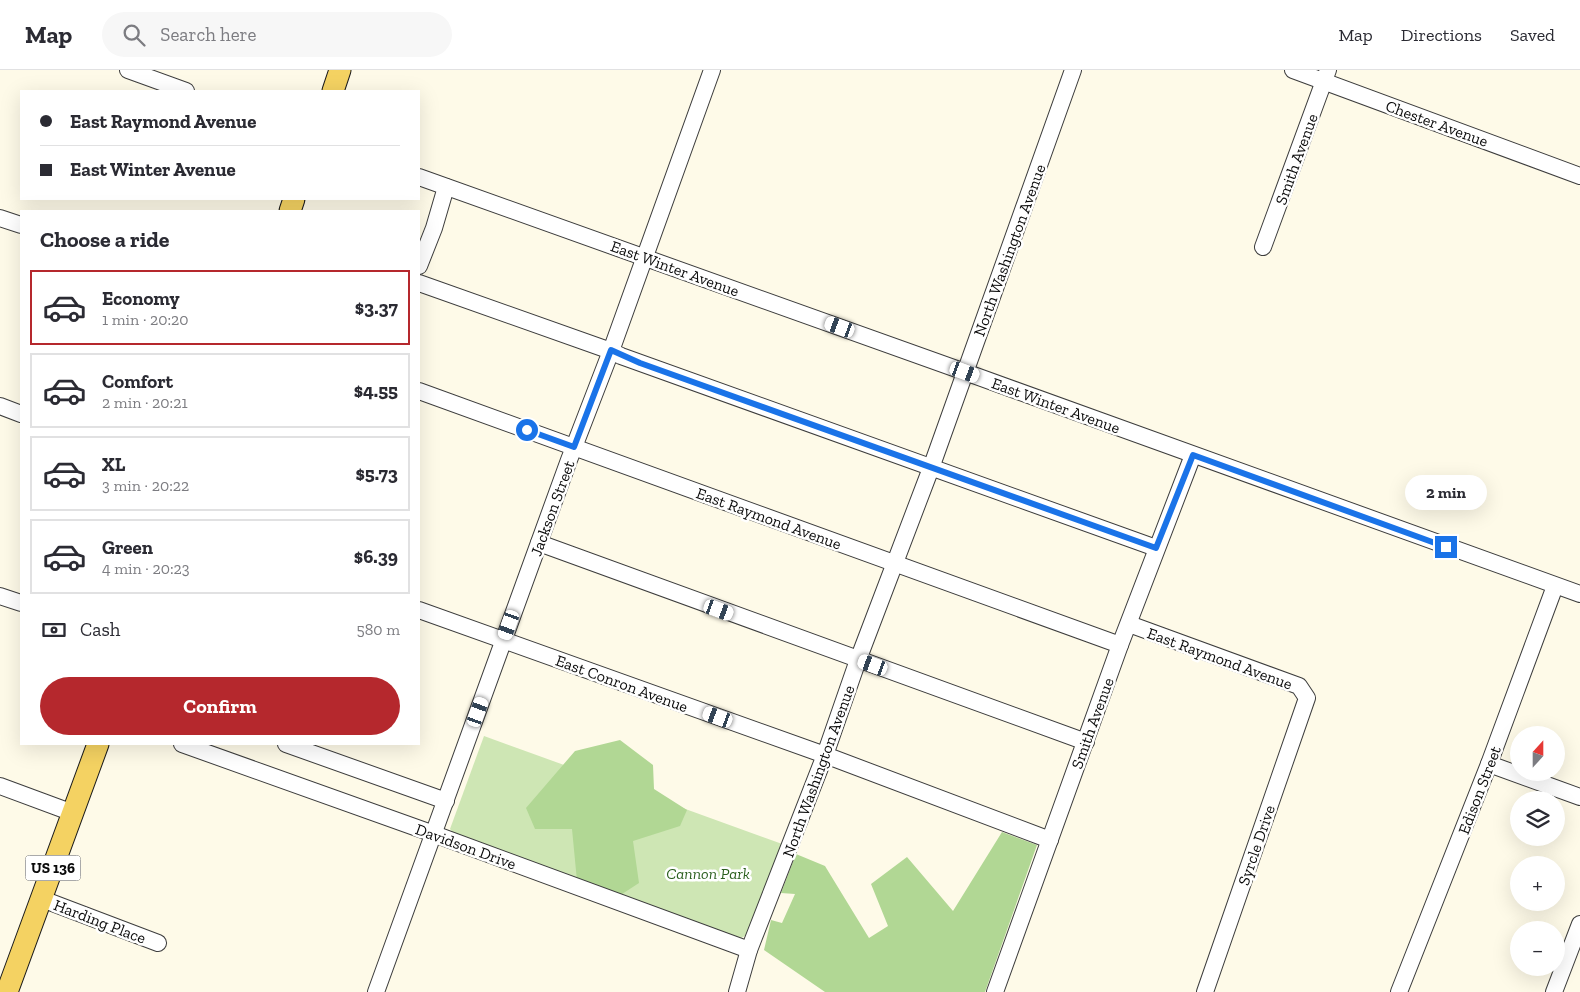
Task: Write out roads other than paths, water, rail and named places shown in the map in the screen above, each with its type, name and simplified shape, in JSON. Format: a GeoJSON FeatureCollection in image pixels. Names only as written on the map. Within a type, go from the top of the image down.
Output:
{"type":"FeatureCollection","features":[{"type":"Feature","properties":{"kind":"main road"},"geometry":{"type":"LineString","coordinates":[[332,90],[340,70]]}},
{"type":"Feature","properties":{"kind":"main road","name":"US 136"},"geometry":{"type":"LineString","coordinates":[[7,992],[98,745]]}},
{"type":"Feature","properties":{"kind":"street"},"geometry":{"type":"LineString","coordinates":[[128,70],[183,90]]}},
{"type":"Feature","properties":{"kind":"street","name":"Jackson Street"},"geometry":{"type":"LineString","coordinates":[[376,992],[712,70]]}},
{"type":"Feature","properties":{"kind":"street","name":"North Washington Avenue"},"geometry":{"type":"LineString","coordinates":[[737,992],[749,950],[826,755],[858,660],[932,468],[1073,70]]}},
{"type":"Feature","properties":{"kind":"street","name":"Chester Avenue"},"geometry":{"type":"LineString","coordinates":[[1294,70],[1326,76],[1580,176]]}},
{"type":"Feature","properties":{"kind":"street","name":"Smith Avenue"},"geometry":{"type":"LineString","coordinates":[[1263,247],[1326,76]]}},
{"type":"Feature","properties":{"kind":"street","name":"East Winter Avenue"},"geometry":{"type":"LineString","coordinates":[[420,177],[1580,594]]}},
{"type":"Feature","properties":{"kind":"street"},"geometry":{"type":"LineString","coordinates":[[420,263],[434,228],[446,187]]}},
{"type":"Feature","properties":{"kind":"street"},"geometry":{"type":"LineString","coordinates":[[0,218],[20,225]]}},
{"type":"Feature","properties":{"kind":"street"},"geometry":{"type":"LineString","coordinates":[[420,283],[611,350],[621,356],[1156,548]]}},
{"type":"Feature","properties":{"kind":"street","name":"East Raymond Avenue"},"geometry":{"type":"LineString","coordinates":[[420,391],[1120,645]]}},
{"type":"Feature","properties":{"kind":"street"},"geometry":{"type":"LineString","coordinates":[[0,406],[20,414]]}},
{"type":"Feature","properties":{"kind":"street","name":"Smith Avenue"},"geometry":{"type":"LineString","coordinates":[[995,992],[1120,645],[1193,455]]}},
{"type":"Feature","properties":{"kind":"street"},"geometry":{"type":"LineString","coordinates":[[539,544],[1086,742]]}},
{"type":"Feature","properties":{"kind":"street","name":"Edison Street"},"geometry":{"type":"LineString","coordinates":[[1399,992],[1489,764],[1555,586]]}},
{"type":"Feature","properties":{"kind":"street"},"geometry":{"type":"LineString","coordinates":[[0,596],[20,604]]}},
{"type":"Feature","properties":{"kind":"street","name":"East Conron Avenue"},"geometry":{"type":"LineString","coordinates":[[420,610],[826,755],[1050,840]]}},
{"type":"Feature","properties":{"kind":"street","name":"East Raymond Avenue"},"geometry":{"type":"LineString","coordinates":[[1129,624],[1299,686],[1307,698]]}},
{"type":"Feature","properties":{"kind":"street","name":"Syrcle Drive"},"geometry":{"type":"LineString","coordinates":[[1205,992],[1307,698]]}},
{"type":"Feature","properties":{"kind":"street","name":"Davidson Drive"},"geometry":{"type":"LineString","coordinates":[[185,745],[749,950]]}},
{"type":"Feature","properties":{"kind":"street"},"geometry":{"type":"LineString","coordinates":[[289,745],[446,801]]}},
{"type":"Feature","properties":{"kind":"street"},"geometry":{"type":"LineString","coordinates":[[1489,764],[1580,797]]}},
{"type":"Feature","properties":{"kind":"street"},"geometry":{"type":"LineString","coordinates":[[0,786],[74,813]]}},
{"type":"Feature","properties":{"kind":"street","name":"Harding Place"},"geometry":{"type":"LineString","coordinates":[[42,898],[158,943]]}},
{"type":"Feature","properties":{"kind":"street"},"geometry":{"type":"LineString","coordinates":[[1554,992],[1580,924]]}},
{"type":"Feature","properties":{"kind":"park label","name":"Cannon Park"},"geometry":{"type":"Point","coordinates":[708,873]}}]}
